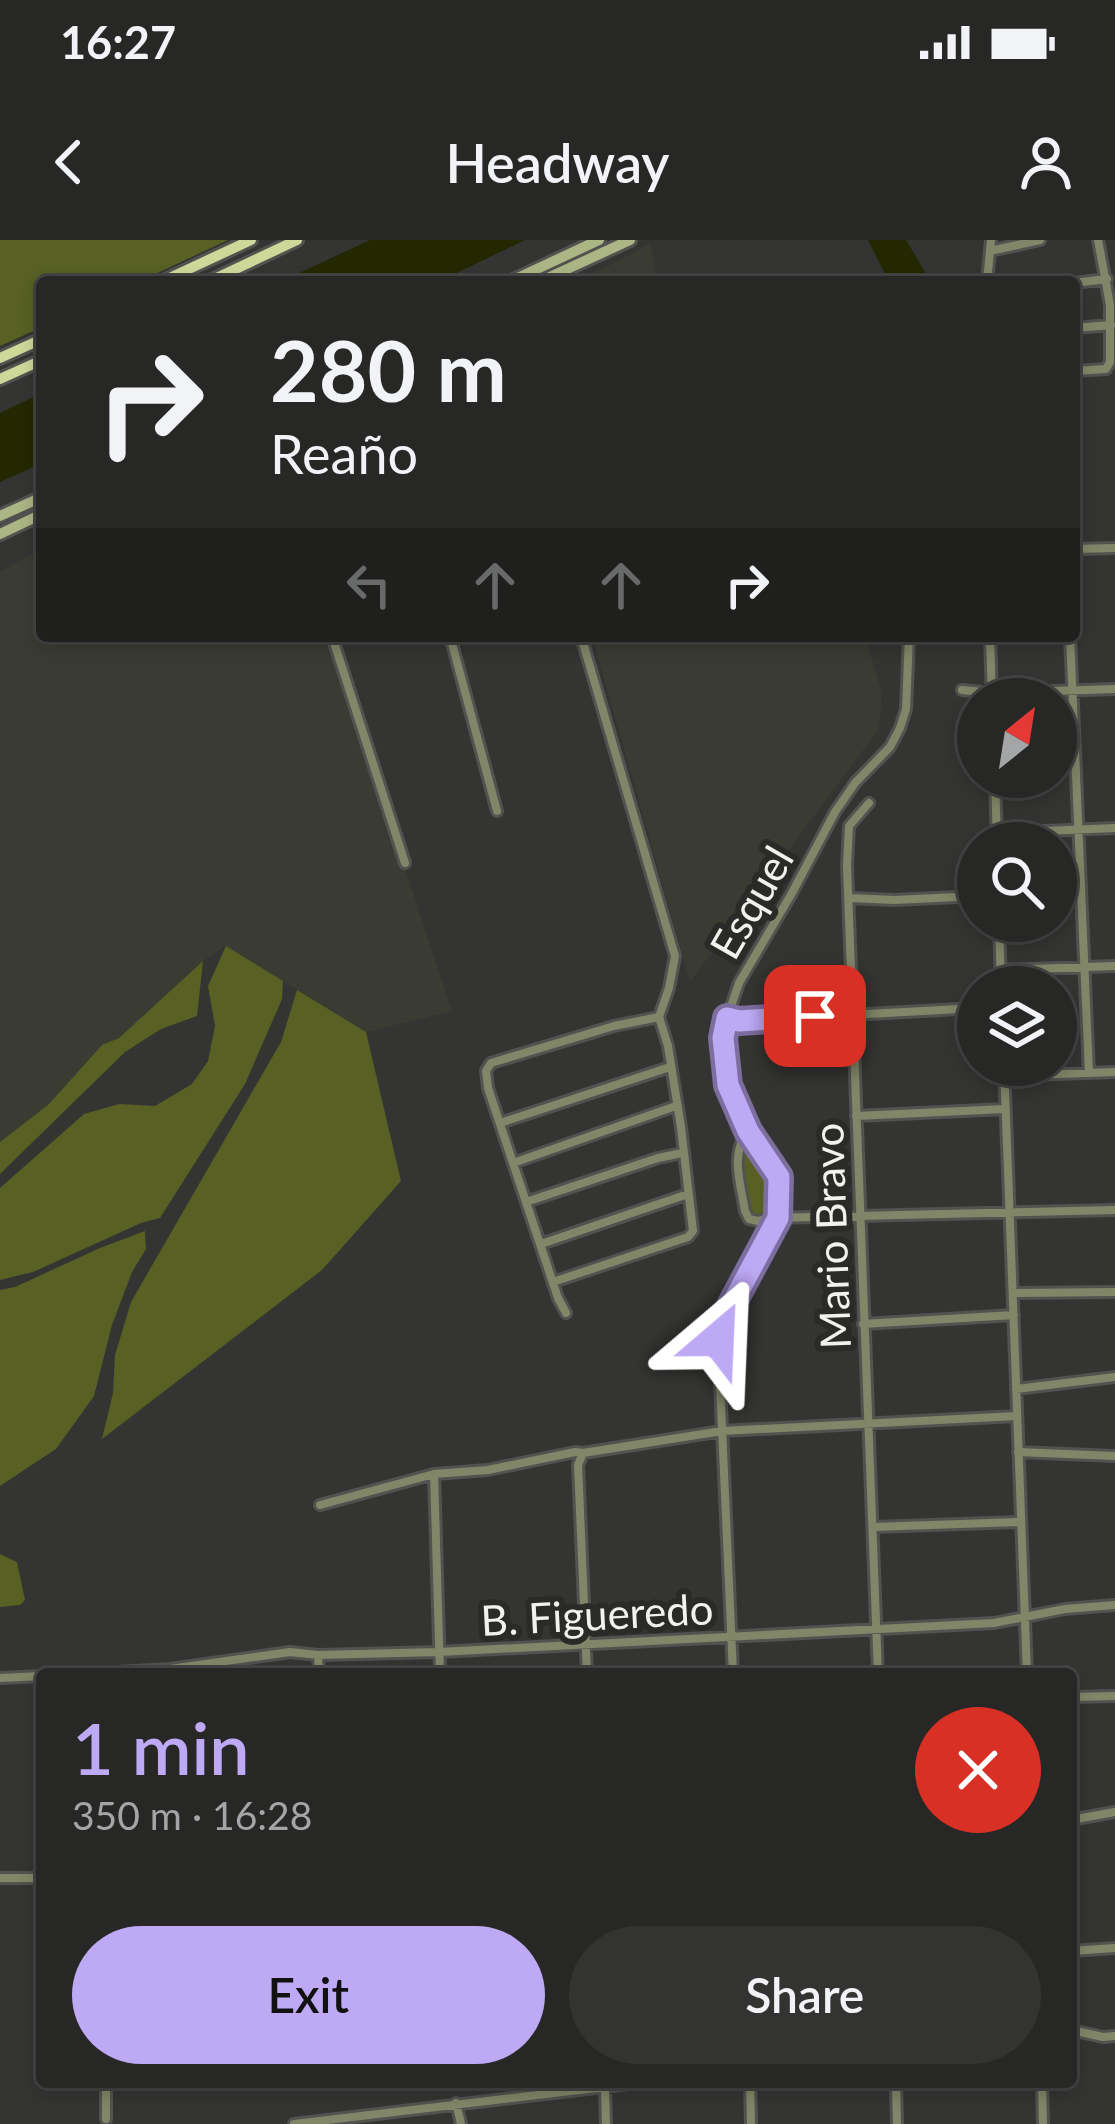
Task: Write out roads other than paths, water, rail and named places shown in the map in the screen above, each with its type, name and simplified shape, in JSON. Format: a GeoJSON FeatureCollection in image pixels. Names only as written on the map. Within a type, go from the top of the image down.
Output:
{"type":"FeatureCollection","features":[{"type":"Feature","properties":{"kind":"main road"},"geometry":{"type":"LineString","coordinates":[[174,276],[251,240]]}},
{"type":"Feature","properties":{"kind":"main road"},"geometry":{"type":"LineString","coordinates":[[221,276],[298,240]]}},
{"type":"Feature","properties":{"kind":"main road"},"geometry":{"type":"LineString","coordinates":[[521,276],[599,240]]}},
{"type":"Feature","properties":{"kind":"main road"},"geometry":{"type":"LineString","coordinates":[[551,276],[630,240]]}},
{"type":"Feature","properties":{"kind":"main road"},"geometry":{"type":"LineString","coordinates":[[0,358],[36,342]]}},
{"type":"Feature","properties":{"kind":"main road"},"geometry":{"type":"LineString","coordinates":[[0,379],[36,363]]}},
{"type":"Feature","properties":{"kind":"main road"},"geometry":{"type":"LineString","coordinates":[[0,516],[36,500]]}},
{"type":"Feature","properties":{"kind":"main road"},"geometry":{"type":"LineString","coordinates":[[0,533],[36,517]]}},
{"type":"Feature","properties":{"kind":"street"},"geometry":{"type":"LineString","coordinates":[[987,276],[990,245],[1040,240]]}},
{"type":"Feature","properties":{"kind":"street"},"geometry":{"type":"LineString","coordinates":[[1080,371],[1109,366],[1107,279],[1098,240]]}},
{"type":"Feature","properties":{"kind":"street"},"geometry":{"type":"LineString","coordinates":[[1080,282],[1107,279]]}},
{"type":"Feature","properties":{"kind":"street"},"geometry":{"type":"LineString","coordinates":[[1080,328],[1111,325]]}},
{"type":"Feature","properties":{"kind":"street"},"geometry":{"type":"LineString","coordinates":[[1080,549],[1115,548]]}},
{"type":"Feature","properties":{"kind":"street"},"geometry":{"type":"LineString","coordinates":[[334,642],[405,863]]}},
{"type":"Feature","properties":{"kind":"street"},"geometry":{"type":"LineString","coordinates":[[451,642],[497,811]]}},
{"type":"Feature","properties":{"kind":"street"},"geometry":{"type":"LineString","coordinates":[[553,1282],[688,1237],[693,1231],[681,1127],[659,1017],[675,956],[582,642]]}},
{"type":"Feature","properties":{"kind":"street","name":"Esquel"},"geometry":{"type":"LineString","coordinates":[[778,1218],[779,1177],[748,1131],[726,1078],[723,1038],[727,1018],[743,975],[835,812],[890,747],[900,728],[906,709],[908,642]]}},
{"type":"Feature","properties":{"kind":"street"},"geometry":{"type":"LineString","coordinates":[[989,642],[991,678]]}},
{"type":"Feature","properties":{"kind":"street"},"geometry":{"type":"LineString","coordinates":[[1070,642],[1072,678]]}},
{"type":"Feature","properties":{"kind":"street"},"geometry":{"type":"LineString","coordinates":[[1077,691],[1115,689]]}},
{"type":"Feature","properties":{"kind":"street"},"geometry":{"type":"LineString","coordinates":[[1077,783],[1089,1073]]}},
{"type":"Feature","properties":{"kind":"street","name":"Mario Bravo"},"geometry":{"type":"LineString","coordinates":[[869,803],[849,826],[847,874],[878,1668]]}},
{"type":"Feature","properties":{"kind":"street"},"geometry":{"type":"LineString","coordinates":[[1079,829],[1115,828]]}},
{"type":"Feature","properties":{"kind":"street"},"geometry":{"type":"LineString","coordinates":[[850,898],[957,897]]}},
{"type":"Feature","properties":{"kind":"street"},"geometry":{"type":"LineString","coordinates":[[1077,968],[1115,966]]}},
{"type":"Feature","properties":{"kind":"street"},"geometry":{"type":"LineString","coordinates":[[727,1018],[957,1009]]}},
{"type":"Feature","properties":{"kind":"street"},"geometry":{"type":"LineString","coordinates":[[566,1312],[486,1071],[491,1063],[659,1017]]}},
{"type":"Feature","properties":{"kind":"street"},"geometry":{"type":"LineString","coordinates":[[500,1123],[670,1067]]}},
{"type":"Feature","properties":{"kind":"street"},"geometry":{"type":"LineString","coordinates":[[1077,1073],[1115,1072]]}},
{"type":"Feature","properties":{"kind":"street"},"geometry":{"type":"LineString","coordinates":[[1005,1086],[1028,1668]]}},
{"type":"Feature","properties":{"kind":"street"},"geometry":{"type":"LineString","coordinates":[[513,1162],[676,1106]]}},
{"type":"Feature","properties":{"kind":"street"},"geometry":{"type":"LineString","coordinates":[[856,1115],[1005,1109]]}},
{"type":"Feature","properties":{"kind":"street"},"geometry":{"type":"LineString","coordinates":[[748,1131],[737,1156],[746,1214],[753,1221],[1115,1210]]}},
{"type":"Feature","properties":{"kind":"street"},"geometry":{"type":"LineString","coordinates":[[526,1202],[682,1154]]}},
{"type":"Feature","properties":{"kind":"street"},"geometry":{"type":"LineString","coordinates":[[541,1244],[688,1194]]}},
{"type":"Feature","properties":{"kind":"street"},"geometry":{"type":"LineString","coordinates":[[733,1668],[718,1339],[778,1218]]}},
{"type":"Feature","properties":{"kind":"street"},"geometry":{"type":"LineString","coordinates":[[1013,1293],[1115,1292]]}},
{"type":"Feature","properties":{"kind":"street"},"geometry":{"type":"LineString","coordinates":[[863,1324],[1014,1315]]}},
{"type":"Feature","properties":{"kind":"street"},"geometry":{"type":"LineString","coordinates":[[1016,1389],[1115,1377]]}},
{"type":"Feature","properties":{"kind":"street"},"geometry":{"type":"LineString","coordinates":[[320,1505],[434,1474],[488,1470],[722,1431],[1017,1416]]}},
{"type":"Feature","properties":{"kind":"street"},"geometry":{"type":"LineString","coordinates":[[1018,1452],[1115,1456]]}},
{"type":"Feature","properties":{"kind":"street"},"geometry":{"type":"LineString","coordinates":[[583,1453],[578,1465],[587,1668]]}},
{"type":"Feature","properties":{"kind":"street"},"geometry":{"type":"LineString","coordinates":[[434,1474],[440,1668]]}},
{"type":"Feature","properties":{"kind":"street"},"geometry":{"type":"LineString","coordinates":[[873,1527],[1020,1522]]}},
{"type":"Feature","properties":{"kind":"street","name":"B. Figueredo"},"geometry":{"type":"LineString","coordinates":[[197,1668],[275,1653],[440,1652],[994,1623],[1115,1605]]}},
{"type":"Feature","properties":{"kind":"street"},"geometry":{"type":"LineString","coordinates":[[318,1655],[319,1668]]}},
{"type":"Feature","properties":{"kind":"street"},"geometry":{"type":"LineString","coordinates":[[226,1662],[228,1668]]}},
{"type":"Feature","properties":{"kind":"street"},"geometry":{"type":"LineString","coordinates":[[0,1678],[36,1676]]}},
{"type":"Feature","properties":{"kind":"street"},"geometry":{"type":"LineString","coordinates":[[1077,1697],[1115,1696]]}},
{"type":"Feature","properties":{"kind":"street"},"geometry":{"type":"LineString","coordinates":[[1077,1819],[1115,1812]]}},
{"type":"Feature","properties":{"kind":"street"},"geometry":{"type":"LineString","coordinates":[[0,1878],[36,1878]]}},
{"type":"Feature","properties":{"kind":"street"},"geometry":{"type":"LineString","coordinates":[[1077,1951],[1115,1948]]}},
{"type":"Feature","properties":{"kind":"street"},"geometry":{"type":"LineString","coordinates":[[1077,2031],[1115,2036]]}},
{"type":"Feature","properties":{"kind":"street"},"geometry":{"type":"LineString","coordinates":[[106,2088],[106,2119]]}},
{"type":"Feature","properties":{"kind":"street"},"geometry":{"type":"LineString","coordinates":[[294,2124],[605,2088],[606,2124]]}},
{"type":"Feature","properties":{"kind":"street"},"geometry":{"type":"LineString","coordinates":[[750,2088],[751,2124]]}},
{"type":"Feature","properties":{"kind":"street"},"geometry":{"type":"LineString","coordinates":[[896,2088],[897,2124]]}},
{"type":"Feature","properties":{"kind":"street"},"geometry":{"type":"LineString","coordinates":[[1042,2088],[1043,2124]]}},
{"type":"Feature","properties":{"kind":"street"},"geometry":{"type":"LineString","coordinates":[[456,2104],[461,2124]]}}]}
